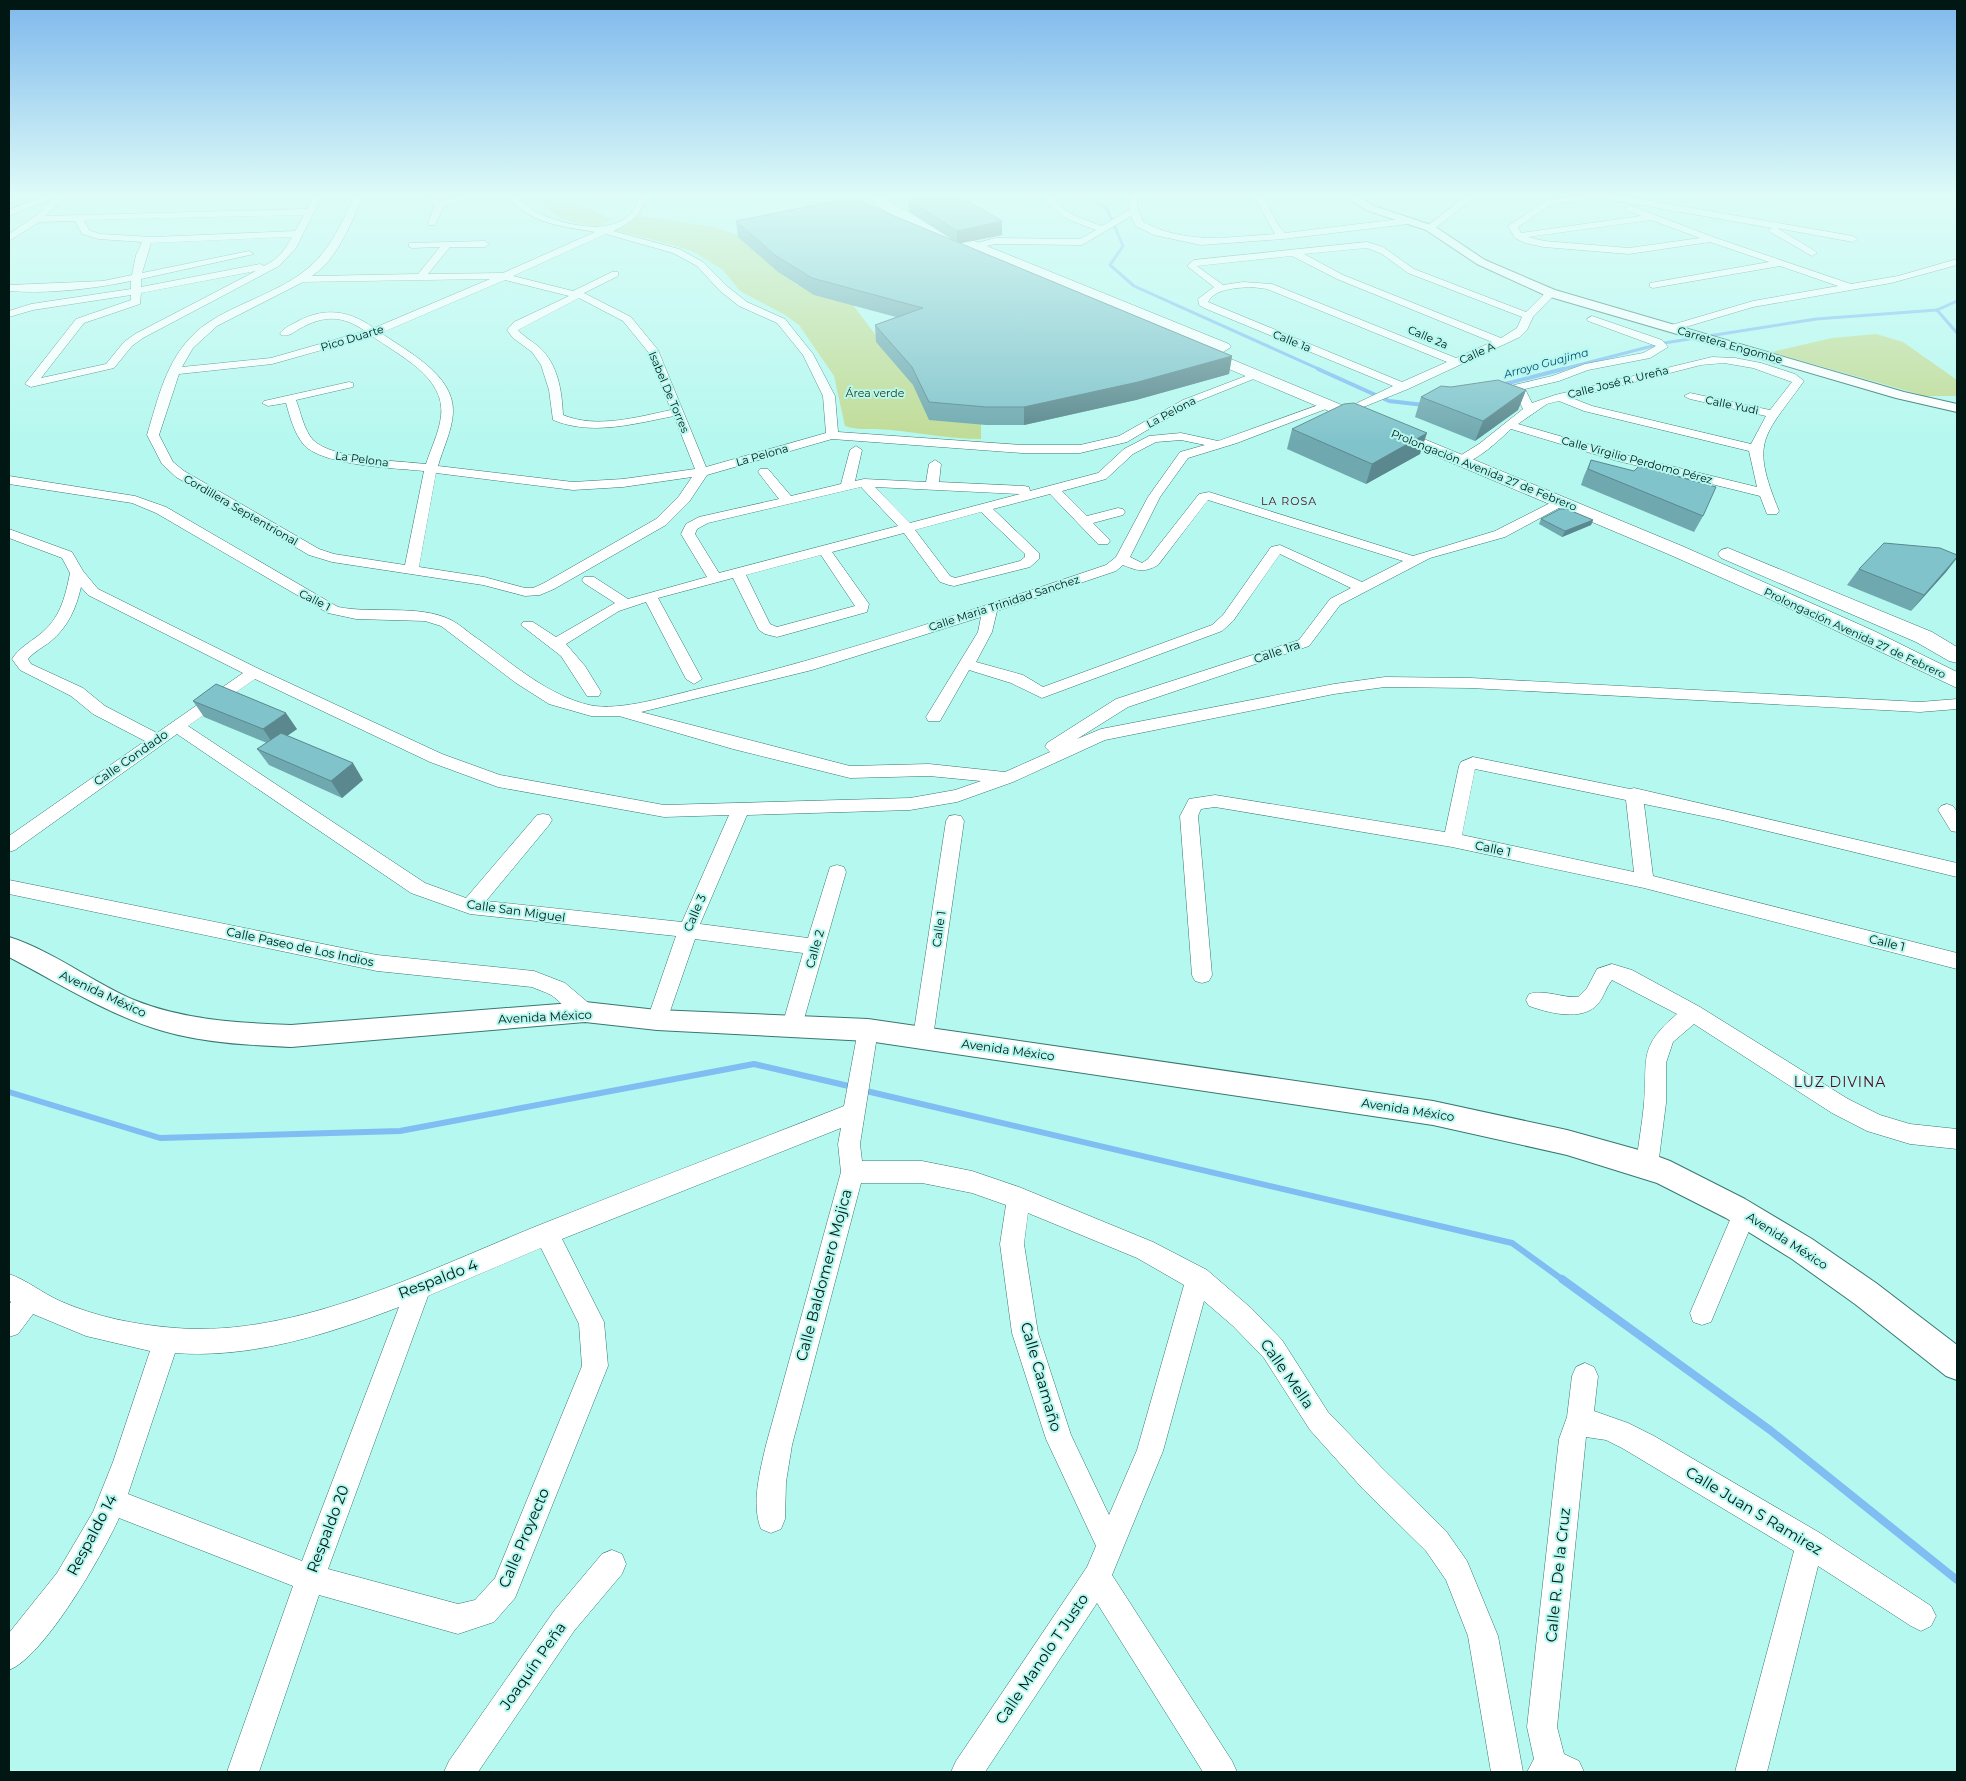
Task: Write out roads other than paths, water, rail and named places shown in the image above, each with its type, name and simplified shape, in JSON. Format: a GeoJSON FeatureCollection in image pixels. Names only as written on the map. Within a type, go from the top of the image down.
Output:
{"type":"FeatureCollection","features":[{"type":"Feature","properties":{"kind":"main road","name":"Prolongación Avenida 27 de Febrero"},"geometry":{"type":"LineString","coordinates":[[1024,277],[1203,346],[1367,403],[1478,452],[1838,599],[1924,637],[1957,656]]}},
{"type":"Feature","properties":{"kind":"main road","name":"Prolongación Avenida 27 de Febrero"},"geometry":{"type":"LineString","coordinates":[[1044,277],[1203,346],[1255,376],[1563,502],[1820,614],[1957,681]]}},
{"type":"Feature","properties":{"kind":"main road"},"geometry":{"type":"LineString","coordinates":[[1820,614],[1838,599]]}},
{"type":"Feature","properties":{"kind":"street"},"geometry":{"type":"LineString","coordinates":[[9,288],[26,290],[73,287],[144,277]]}},
{"type":"Feature","properties":{"kind":"street"},"geometry":{"type":"LineString","coordinates":[[9,314],[31,307],[136,291],[208,277]]}},
{"type":"Feature","properties":{"kind":"street"},"geometry":{"type":"LineString","coordinates":[[135,279],[135,303],[85,318],[76,324],[31,384],[110,366],[128,344],[139,336],[251,277]]}},
{"type":"Feature","properties":{"kind":"street","name":"Cordillera Septentrional"},"geometry":{"type":"LineString","coordinates":[[301,277],[221,320],[199,336],[173,371],[154,434],[168,464],[180,474],[314,552],[332,558],[411,570]]}},
{"type":"Feature","properties":{"kind":"street","name":"Isabel De Torres"},"geometry":{"type":"LineString","coordinates":[[298,279],[456,277]]}},
{"type":"Feature","properties":{"kind":"street","name":"Pico Duarte"},"geometry":{"type":"LineString","coordinates":[[173,371],[272,361],[374,332],[423,313],[500,277]]}},
{"type":"Feature","properties":{"kind":"street","name":"Isabel De Torres"},"geometry":{"type":"LineString","coordinates":[[507,277],[576,294],[627,319],[654,352],[702,472]]}},
{"type":"Feature","properties":{"kind":"street"},"geometry":{"type":"LineString","coordinates":[[609,277],[518,324],[512,330],[536,351],[548,370],[556,390],[558,417],[563,420],[586,424],[612,424],[678,412]]}},
{"type":"Feature","properties":{"kind":"street"},"geometry":{"type":"LineString","coordinates":[[713,277],[742,304],[781,321],[808,354],[829,396],[832,435]]}},
{"type":"Feature","properties":{"kind":"street"},"geometry":{"type":"LineString","coordinates":[[1207,277],[1221,288]]}},
{"type":"Feature","properties":{"kind":"street"},"geometry":{"type":"LineString","coordinates":[[1340,277],[1502,342]]}},
{"type":"Feature","properties":{"kind":"street"},"geometry":{"type":"LineString","coordinates":[[1425,277],[1528,316]]}},
{"type":"Feature","properties":{"kind":"street","name":"Carretera Engombe"},"geometry":{"type":"LineString","coordinates":[[1515,277],[1551,293],[1901,395],[1957,408]]}},
{"type":"Feature","properties":{"kind":"street"},"geometry":{"type":"LineString","coordinates":[[1653,284],[1695,277]]}},
{"type":"Feature","properties":{"kind":"street"},"geometry":{"type":"LineString","coordinates":[[1822,277],[1849,286]]}},
{"type":"Feature","properties":{"kind":"street"},"geometry":{"type":"LineString","coordinates":[[1672,328],[1708,314],[1744,305],[1903,277]]}},
{"type":"Feature","properties":{"kind":"street","name":"Calle 2a"},"geometry":{"type":"LineString","coordinates":[[1221,288],[1257,284],[1269,286],[1456,362]]}},
{"type":"Feature","properties":{"kind":"street","name":"Calle 1a"},"geometry":{"type":"LineString","coordinates":[[1221,288],[1208,294],[1203,299],[1203,303],[1404,387]]}},
{"type":"Feature","properties":{"kind":"street","name":"Calle A"},"geometry":{"type":"LineString","coordinates":[[1387,394],[1502,342],[1522,330],[1528,316],[1551,293]]}},
{"type":"Feature","properties":{"kind":"street"},"geometry":{"type":"LineString","coordinates":[[285,333],[318,315],[339,313],[374,332],[434,378],[445,396],[447,419],[432,468],[411,570],[484,581],[525,592],[535,592],[661,522],[684,499],[702,472]]}},
{"type":"Feature","properties":{"kind":"street"},"geometry":{"type":"LineString","coordinates":[[1529,408],[1518,387],[1546,382],[1592,365],[1646,356],[1662,348],[1660,344],[1592,319]]}},
{"type":"Feature","properties":{"kind":"street","name":"Calle José R. Ureña"},"geometry":{"type":"LineString","coordinates":[[1462,460],[1478,452],[1529,408],[1592,388],[1716,358],[1735,360],[1791,376],[1798,381],[1773,414]]}},
{"type":"Feature","properties":{"kind":"street","name":"La Pelona"},"geometry":{"type":"LineString","coordinates":[[290,398],[304,439],[320,452],[338,457],[573,486],[623,483],[702,472],[832,435],[1022,449],[1080,449],[1123,439],[1187,402],[1255,376]]}},
{"type":"Feature","properties":{"kind":"street"},"geometry":{"type":"LineString","coordinates":[[268,403],[349,385]]}},
{"type":"Feature","properties":{"kind":"street"},"geometry":{"type":"LineString","coordinates":[[1588,409],[1592,388]]}},
{"type":"Feature","properties":{"kind":"street"},"geometry":{"type":"LineString","coordinates":[[1367,403],[1387,394]]}},
{"type":"Feature","properties":{"kind":"street","name":"Calle Yudi"},"geometry":{"type":"LineString","coordinates":[[1690,396],[1773,414]]}},
{"type":"Feature","properties":{"kind":"street"},"geometry":{"type":"LineString","coordinates":[[1559,397],[1588,409],[1755,449]]}},
{"type":"Feature","properties":{"kind":"street"},"geometry":{"type":"LineString","coordinates":[[1328,405],[1218,445],[1184,455],[1154,496],[1122,559],[1136,567],[1142,568],[1153,562],[1204,497],[1209,496],[1414,560]]}},
{"type":"Feature","properties":{"kind":"street"},"geometry":{"type":"LineString","coordinates":[[1772,511],[1764,493],[1755,449],[1773,414]]}},
{"type":"Feature","properties":{"kind":"street","name":"Calle Virgilio Perdomo Pérez"},"geometry":{"type":"LineString","coordinates":[[1510,425],[1618,457],[1764,493]]}},
{"type":"Feature","properties":{"kind":"street"},"geometry":{"type":"LineString","coordinates":[[557,643],[603,614],[650,596],[1102,476],[1128,449],[1148,439],[1190,436],[1218,445]]}},
{"type":"Feature","properties":{"kind":"street"},"geometry":{"type":"LineString","coordinates":[[847,488],[856,450]]}},
{"type":"Feature","properties":{"kind":"street"},"geometry":{"type":"LineString","coordinates":[[932,486],[935,464]]}},
{"type":"Feature","properties":{"kind":"street"},"geometry":{"type":"LineString","coordinates":[[764,472],[788,501]]}},
{"type":"Feature","properties":{"kind":"street","name":"Calle 1"},"geometry":{"type":"LineString","coordinates":[[9,480],[135,500],[162,510],[290,588],[333,610],[356,615],[426,618],[446,623],[522,679],[555,700],[591,711],[619,711]]}},
{"type":"Feature","properties":{"kind":"street"},"geometry":{"type":"LineString","coordinates":[[864,484],[907,528],[945,579],[954,582],[1025,564],[1032,559],[1032,553],[984,507]]}},
{"type":"Feature","properties":{"kind":"street"},"geometry":{"type":"LineString","coordinates":[[715,579],[688,534],[691,527],[704,520],[864,484],[1049,490],[1103,541]]}},
{"type":"Feature","properties":{"kind":"street","name":"Calle 1ra"},"geometry":{"type":"LineString","coordinates":[[1007,778],[1122,703],[1304,643],[1332,604],[1414,560],[1430,553],[1466,545],[1500,534],[1563,502]]}},
{"type":"Feature","properties":{"kind":"street"},"geometry":{"type":"LineString","coordinates":[[1084,521],[1118,512]]}},
{"type":"Feature","properties":{"kind":"street"},"geometry":{"type":"LineString","coordinates":[[9,533],[67,555],[77,573],[93,592],[254,672],[436,758],[498,781],[664,811],[910,804],[957,796],[1007,778],[1102,735],[1334,689],[1385,682],[1471,683],[1920,707],[1957,704]]}},
{"type":"Feature","properties":{"kind":"street"},"geometry":{"type":"LineString","coordinates":[[738,573],[764,627],[770,631],[777,632],[862,609],[862,604],[824,550]]}},
{"type":"Feature","properties":{"kind":"street"},"geometry":{"type":"LineString","coordinates":[[967,660],[970,665],[1004,677],[1017,679],[1042,693],[1086,674],[1217,628],[1228,618],[1276,550],[1280,550],[1363,588]]}},
{"type":"Feature","properties":{"kind":"street","name":"Calle Maria Trinidad Sanchez"},"geometry":{"type":"LineString","coordinates":[[619,711],[804,667],[990,610],[1111,568],[1122,559]]}},
{"type":"Feature","properties":{"kind":"street"},"geometry":{"type":"LineString","coordinates":[[77,573],[73,596],[66,615],[58,628],[22,654],[20,659],[25,667],[77,692],[99,710],[156,739]]}},
{"type":"Feature","properties":{"kind":"street"},"geometry":{"type":"LineString","coordinates":[[588,580],[626,604]]}},
{"type":"Feature","properties":{"kind":"street"},"geometry":{"type":"LineString","coordinates":[[650,596],[694,678]]}},
{"type":"Feature","properties":{"kind":"street"},"geometry":{"type":"LineString","coordinates":[[934,717],[985,632],[990,610]]}},
{"type":"Feature","properties":{"kind":"street"},"geometry":{"type":"LineString","coordinates":[[528,624],[557,643],[576,662],[593,692]]}},
{"type":"Feature","properties":{"kind":"street","name":"Calle Condado"},"geometry":{"type":"LineString","coordinates":[[9,845],[156,739],[254,672]]}},
{"type":"Feature","properties":{"kind":"street"},"geometry":{"type":"LineString","coordinates":[[619,711],[733,743],[850,772],[929,770],[1007,778]]}},
{"type":"Feature","properties":{"kind":"street","name":"Calle San Miguel"},"geometry":{"type":"LineString","coordinates":[[176,726],[418,888],[470,907],[688,930],[816,946]]}},
{"type":"Feature","properties":{"kind":"street"},"geometry":{"type":"LineString","coordinates":[[1452,840],[1466,766],[1473,763],[1634,794],[1957,870]]}},
{"type":"Feature","properties":{"kind":"street"},"geometry":{"type":"LineString","coordinates":[[1634,794],[1644,881]]}},
{"type":"Feature","properties":{"kind":"street","name":"Calle 1"},"geometry":{"type":"LineString","coordinates":[[1202,975],[1189,816],[1195,803],[1215,800],[1452,840],[1644,881],[1957,961]]}},
{"type":"Feature","properties":{"kind":"street","name":"Calle 3"},"geometry":{"type":"LineString","coordinates":[[657,1020],[688,930],[741,809]]}},
{"type":"Feature","properties":{"kind":"street"},"geometry":{"type":"LineString","coordinates":[[1947,810],[1957,826]]}},
{"type":"Feature","properties":{"kind":"street"},"geometry":{"type":"LineString","coordinates":[[470,907],[544,820]]}},
{"type":"Feature","properties":{"kind":"street","name":"Calle 1"},"geometry":{"type":"LineString","coordinates":[[923,1037],[955,821]]}},
{"type":"Feature","properties":{"kind":"street","name":"Calle 2"},"geometry":{"type":"LineString","coordinates":[[792,1026],[837,872]]}},
{"type":"Feature","properties":{"kind":"street","name":"Calle Paseo de Los Indios"},"geometry":{"type":"LineString","coordinates":[[9,886],[377,963],[534,979],[558,989],[585,1012]]}},
{"type":"Feature","properties":{"kind":"street","name":"Avenida México"},"geometry":{"type":"LineString","coordinates":[[9,946],[133,1010],[164,1021],[242,1034],[291,1036],[585,1012],[657,1020],[868,1030],[1432,1113],[1496,1125],[1647,1166],[1744,1214],[1803,1250],[1897,1316],[1957,1365]]}},
{"type":"Feature","properties":{"kind":"street"},"geometry":{"type":"LineString","coordinates":[[1536,1000],[1573,1006],[1583,1005],[1590,1000],[1604,975],[1612,972],[1625,976],[1693,1013],[1840,1106],[1875,1124],[1910,1134],[1957,1139]]}},
{"type":"Feature","properties":{"kind":"street"},"geometry":{"type":"LineString","coordinates":[[1647,1166],[1654,1103],[1655,1062],[1666,1036],[1693,1013]]}},
{"type":"Feature","properties":{"kind":"street","name":"Calle Baldomero Mojica"},"geometry":{"type":"LineString","coordinates":[[771,1519],[772,1482],[779,1445],[852,1172],[849,1144],[868,1030]]}},
{"type":"Feature","properties":{"kind":"street","name":"Respaldo 4"},"geometry":{"type":"LineString","coordinates":[[18,1293],[103,1329],[166,1342],[232,1341],[307,1325],[419,1287],[547,1234],[855,1112]]}},
{"type":"Feature","properties":{"kind":"street","name":"Calle Mella"},"geometry":{"type":"LineString","coordinates":[[852,1172],[922,1172],[972,1182],[1019,1198],[1138,1247],[1198,1279],[1242,1317],[1273,1349],[1319,1421],[1373,1479],[1436,1541],[1457,1571],[1483,1636],[1508,1772]]}},
{"type":"Feature","properties":{"kind":"street","name":"Calle Caamaño"},"geometry":{"type":"LineString","coordinates":[[1019,1198],[1012,1244],[1025,1333],[1059,1439],[1098,1523],[1111,1544]]}},
{"type":"Feature","properties":{"kind":"street"},"geometry":{"type":"LineString","coordinates":[[1702,1313],[1744,1214]]}},
{"type":"Feature","properties":{"kind":"street","name":"Calle Proyecto"},"geometry":{"type":"LineString","coordinates":[[112,1502],[310,1578],[458,1619],[484,1612],[505,1588],[595,1366],[591,1322],[547,1234]]}},
{"type":"Feature","properties":{"kind":"street","name":"Calle Manolo T Justo"},"geometry":{"type":"LineString","coordinates":[[967,1772],[1097,1577],[1150,1451],[1198,1279]]}},
{"type":"Feature","properties":{"kind":"street","name":"Respaldo 20"},"geometry":{"type":"LineString","coordinates":[[243,1772],[310,1578],[419,1287]]}},
{"type":"Feature","properties":{"kind":"street"},"geometry":{"type":"LineString","coordinates":[[9,1325],[18,1293]]}},
{"type":"Feature","properties":{"kind":"street","name":"Respaldo 14"},"geometry":{"type":"LineString","coordinates":[[9,1655],[56,1599],[88,1548],[112,1502],[166,1342]]}},
{"type":"Feature","properties":{"kind":"street","name":"Calle R. De la Cruz"},"geometry":{"type":"LineString","coordinates":[[1554,1769],[1542,1727],[1572,1439],[1574,1430],[1580,1423],[1586,1376]]}},
{"type":"Feature","properties":{"kind":"street","name":"Calle Juan S Ramirez"},"geometry":{"type":"LineString","coordinates":[[1580,1423],[1596,1423],[1616,1431],[1810,1543],[1921,1616]]}},
{"type":"Feature","properties":{"kind":"street"},"geometry":{"type":"LineString","coordinates":[[1751,1772],[1810,1543]]}},
{"type":"Feature","properties":{"kind":"street","name":"Joaquín Peña"},"geometry":{"type":"LineString","coordinates":[[460,1772],[530,1667],[564,1621],[612,1564]]}},
{"type":"Feature","properties":{"kind":"street"},"geometry":{"type":"LineString","coordinates":[[1097,1577],[1221,1772]]}},
{"type":"Feature","properties":{"kind":"waterway","name":"Arroyo Guajima"},"geometry":{"type":"LineString","coordinates":[[1124,277],[1134,286],[1321,370]]}},
{"type":"Feature","properties":{"kind":"waterway","name":"Arroyo Guajima"},"geometry":{"type":"LineString","coordinates":[[1937,310],[1957,301]]}},
{"type":"Feature","properties":{"kind":"waterway","name":"Arroyo Guajima"},"geometry":{"type":"LineString","coordinates":[[1559,370],[1664,343],[1816,319],[1937,310]]}},
{"type":"Feature","properties":{"kind":"waterway"},"geometry":{"type":"LineString","coordinates":[[1937,310],[1957,333]]}},
{"type":"Feature","properties":{"kind":"waterway","name":"Arroyo Guajima"},"geometry":{"type":"LineString","coordinates":[[1318,369],[1389,401],[1424,405]]}},
{"type":"Feature","properties":{"kind":"waterway","name":"Arroyo Guajima"},"geometry":{"type":"LineString","coordinates":[[1501,385],[1563,369]]}},
{"type":"Feature","properties":{"kind":"waterway"},"geometry":{"type":"LineString","coordinates":[[9,1092],[160,1138],[400,1131],[754,1064],[853,1087]]}},
{"type":"Feature","properties":{"kind":"waterway"},"geometry":{"type":"LineString","coordinates":[[862,1090],[1512,1243],[1563,1280]]}},
{"type":"Feature","properties":{"kind":"waterway"},"geometry":{"type":"LineString","coordinates":[[1562,1279],[1770,1430],[1957,1580]]}},
{"type":"Feature","properties":{"kind":"district","name":"LA ROSA"},"geometry":{"type":"Point","coordinates":[1289,501]}},
{"type":"Feature","properties":{"kind":"district","name":"LUZ DIVINA"},"geometry":{"type":"Point","coordinates":[1840,1082]}},
{"type":"Feature","properties":{"kind":"park label","name":"Área verde"},"geometry":{"type":"Point","coordinates":[875,393]}}]}
